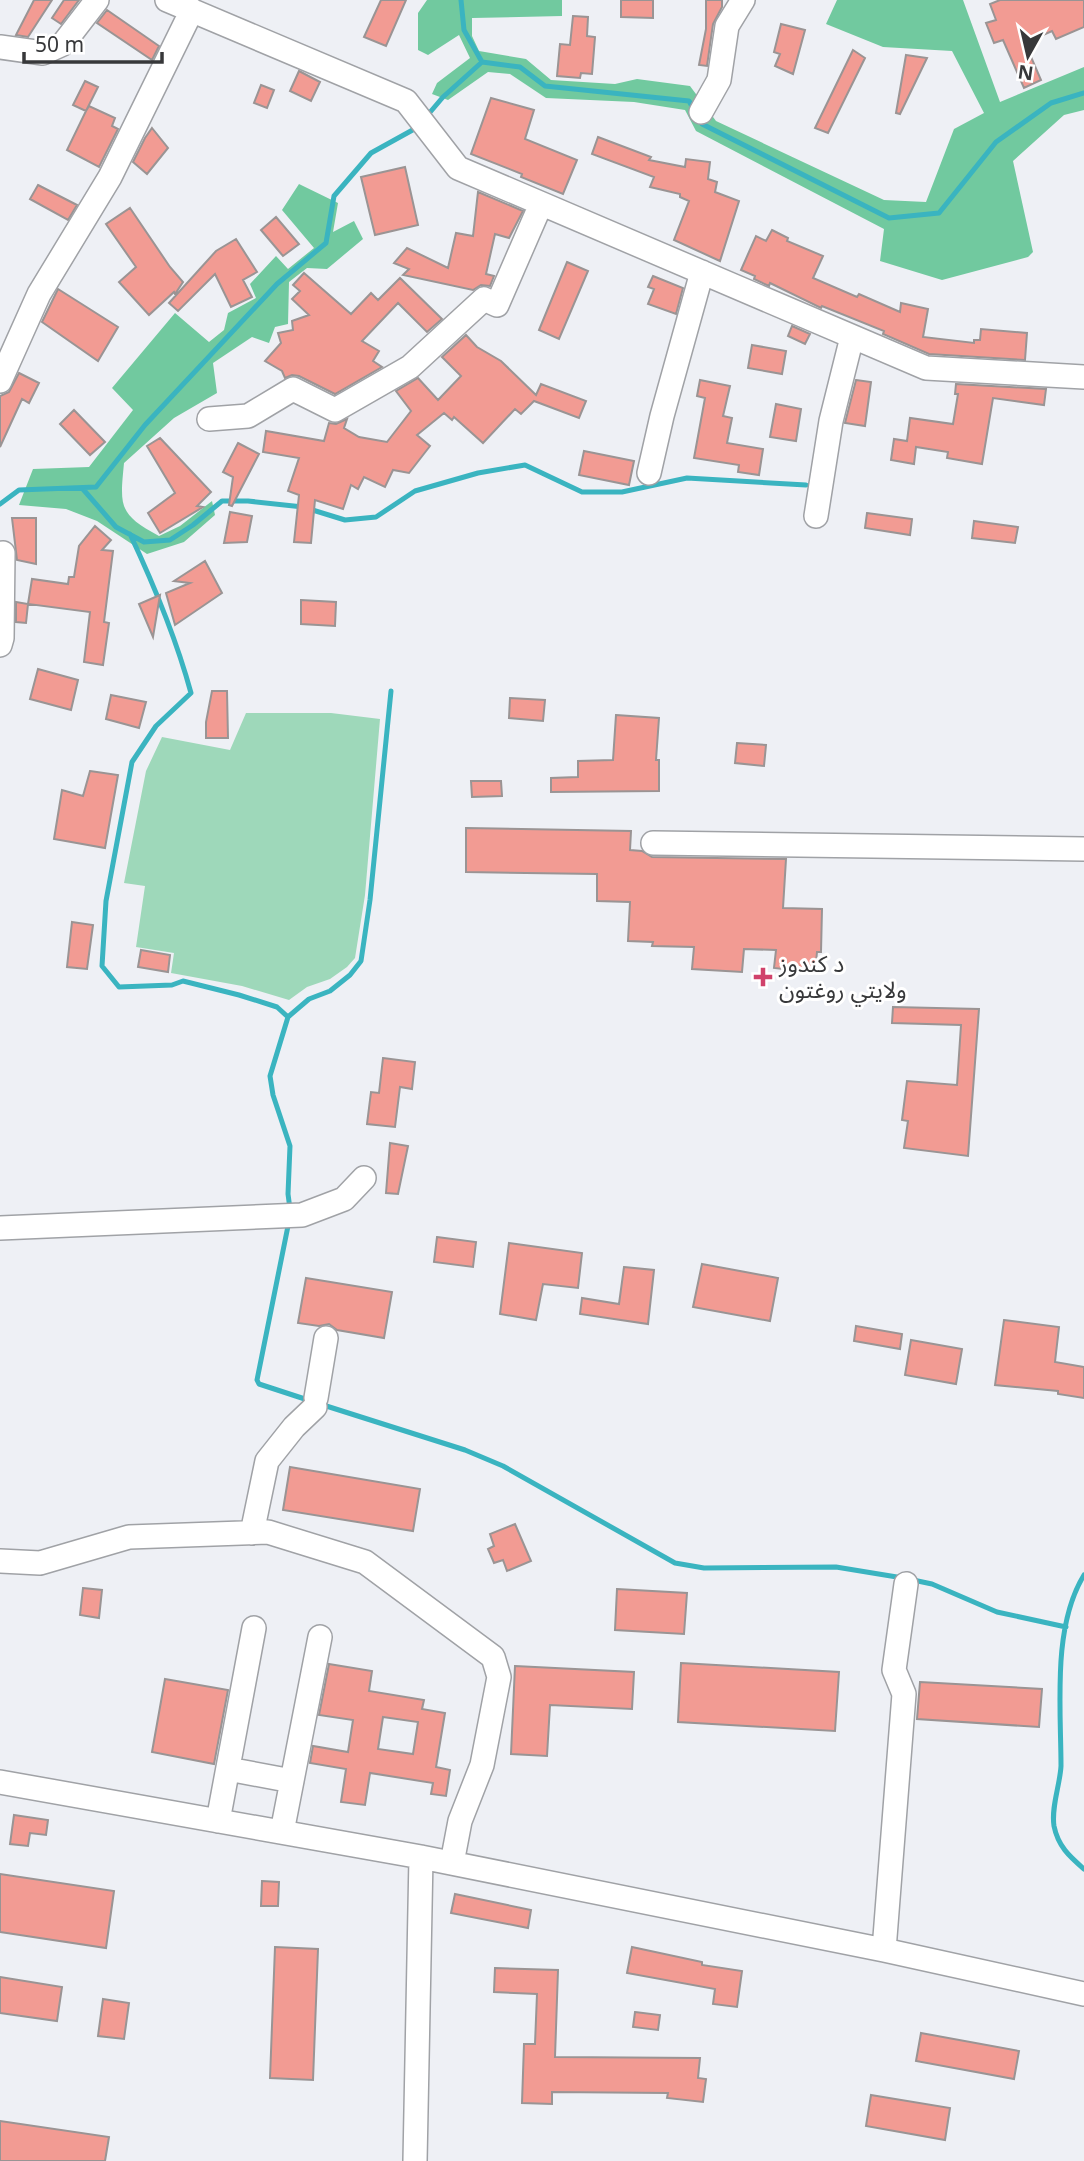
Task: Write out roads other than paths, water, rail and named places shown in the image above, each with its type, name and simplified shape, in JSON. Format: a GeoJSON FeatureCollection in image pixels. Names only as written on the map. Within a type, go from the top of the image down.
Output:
{"type":"FeatureCollection","features":[{"type":"Feature","properties":{"kind":"street"},"geometry":{"type":"LineString","coordinates":[[0,47],[43,53],[63,44],[97,0]]}},
{"type":"Feature","properties":{"kind":"street"},"geometry":{"type":"LineString","coordinates":[[167,0],[406,101],[457,168],[926,368],[1084,377]]}},
{"type":"Feature","properties":{"kind":"street"},"geometry":{"type":"LineString","coordinates":[[701,112],[719,80],[727,26],[743,0]]}},
{"type":"Feature","properties":{"kind":"street"},"geometry":{"type":"LineString","coordinates":[[0,382],[39,294],[110,177],[192,10]]}},
{"type":"Feature","properties":{"kind":"street"},"geometry":{"type":"LineString","coordinates":[[209,418],[248,416],[293,390],[335,410],[410,367],[484,299],[497,305],[541,204]]}},
{"type":"Feature","properties":{"kind":"street"},"geometry":{"type":"LineString","coordinates":[[649,473],[662,415],[702,272]]}},
{"type":"Feature","properties":{"kind":"street"},"geometry":{"type":"LineString","coordinates":[[816,516],[831,421],[852,337]]}},
{"type":"Feature","properties":{"kind":"street"},"geometry":{"type":"LineString","coordinates":[[0,645],[3,553]]}},
{"type":"Feature","properties":{"kind":"street"},"geometry":{"type":"LineString","coordinates":[[653,843],[1084,849]]}},
{"type":"Feature","properties":{"kind":"street"},"geometry":{"type":"LineString","coordinates":[[0,1228],[302,1216],[344,1199],[364,1178]]}},
{"type":"Feature","properties":{"kind":"street"},"geometry":{"type":"LineString","coordinates":[[252,1533],[267,1461],[315,1403],[326,1338]]}},
{"type":"Feature","properties":{"kind":"street"},"geometry":{"type":"LineString","coordinates":[[0,1562],[40,1563],[129,1537],[268,1532],[365,1562],[493,1657],[499,1677],[482,1765],[460,1821],[452,1863]]}},
{"type":"Feature","properties":{"kind":"street"},"geometry":{"type":"LineString","coordinates":[[884,1951],[904,1694],[894,1670],[906,1584]]}},
{"type":"Feature","properties":{"kind":"street"},"geometry":{"type":"LineString","coordinates":[[218,1821],[254,1628]]}},
{"type":"Feature","properties":{"kind":"street"},"geometry":{"type":"LineString","coordinates":[[282,1832],[320,1637]]}},
{"type":"Feature","properties":{"kind":"street"},"geometry":{"type":"LineString","coordinates":[[228,1769],[292,1781]]}},
{"type":"Feature","properties":{"kind":"street"},"geometry":{"type":"LineString","coordinates":[[0,1782],[452,1863],[1084,1994]]}},
{"type":"Feature","properties":{"kind":"street"},"geometry":{"type":"LineString","coordinates":[[415,2161],[421,1857]]}},
{"type":"Feature","properties":{"kind":"waterway"},"geometry":{"type":"LineString","coordinates":[[461,0],[464,30],[482,62],[520,67],[545,86],[689,101],[702,124],[889,218],[939,213],[996,142],[1051,103],[1084,93]]}},
{"type":"Feature","properties":{"kind":"waterway"},"geometry":{"type":"LineString","coordinates":[[426,117],[443,97],[482,62]]}},
{"type":"Feature","properties":{"kind":"waterway"},"geometry":{"type":"LineString","coordinates":[[0,504],[19,490],[96,487],[145,425],[277,284],[326,243],[334,196],[371,153],[418,127]]}},
{"type":"Feature","properties":{"kind":"waterway"},"geometry":{"type":"LineString","coordinates":[[82,488],[116,527],[144,542],[170,540],[222,501],[303,507],[345,520],[376,517],[415,491],[478,473],[525,465],[582,492],[622,492],[687,478],[806,485]]}},
{"type":"Feature","properties":{"kind":"waterway"},"geometry":{"type":"LineString","coordinates":[[130,534],[164,612],[191,693],[156,726],[132,762],[106,901],[102,966],[119,987],[172,985],[183,981],[277,1007],[288,1017],[270,1076],[273,1095],[290,1146],[290,1209]]}},
{"type":"Feature","properties":{"kind":"waterway"},"geometry":{"type":"LineString","coordinates":[[288,1017],[309,999],[330,991],[350,975],[361,961],[370,900],[391,691]]}},
{"type":"Feature","properties":{"kind":"waterway"},"geometry":{"type":"LineString","coordinates":[[288,1226],[257,1380],[259,1384],[311,1401]]}},
{"type":"Feature","properties":{"kind":"waterway"},"geometry":{"type":"LineString","coordinates":[[320,1404],[465,1450],[503,1466],[675,1563],[704,1568],[836,1567],[903,1578]]}},
{"type":"Feature","properties":{"kind":"waterway"},"geometry":{"type":"LineString","coordinates":[[1084,1575],[1074,1596],[1063,1643],[1060,1694],[1061,1766],[1053,1819],[1061,1845],[1084,1869]]}},
{"type":"Feature","properties":{"kind":"waterway"},"geometry":{"type":"LineString","coordinates":[[913,1580],[932,1584],[997,1612],[1066,1627]]}},
{"type":"Feature","properties":{"kind":"place","name":"د کندوز ولایتي روغتون"},"geometry":{"type":"Point","coordinates":[763,977]}}]}
